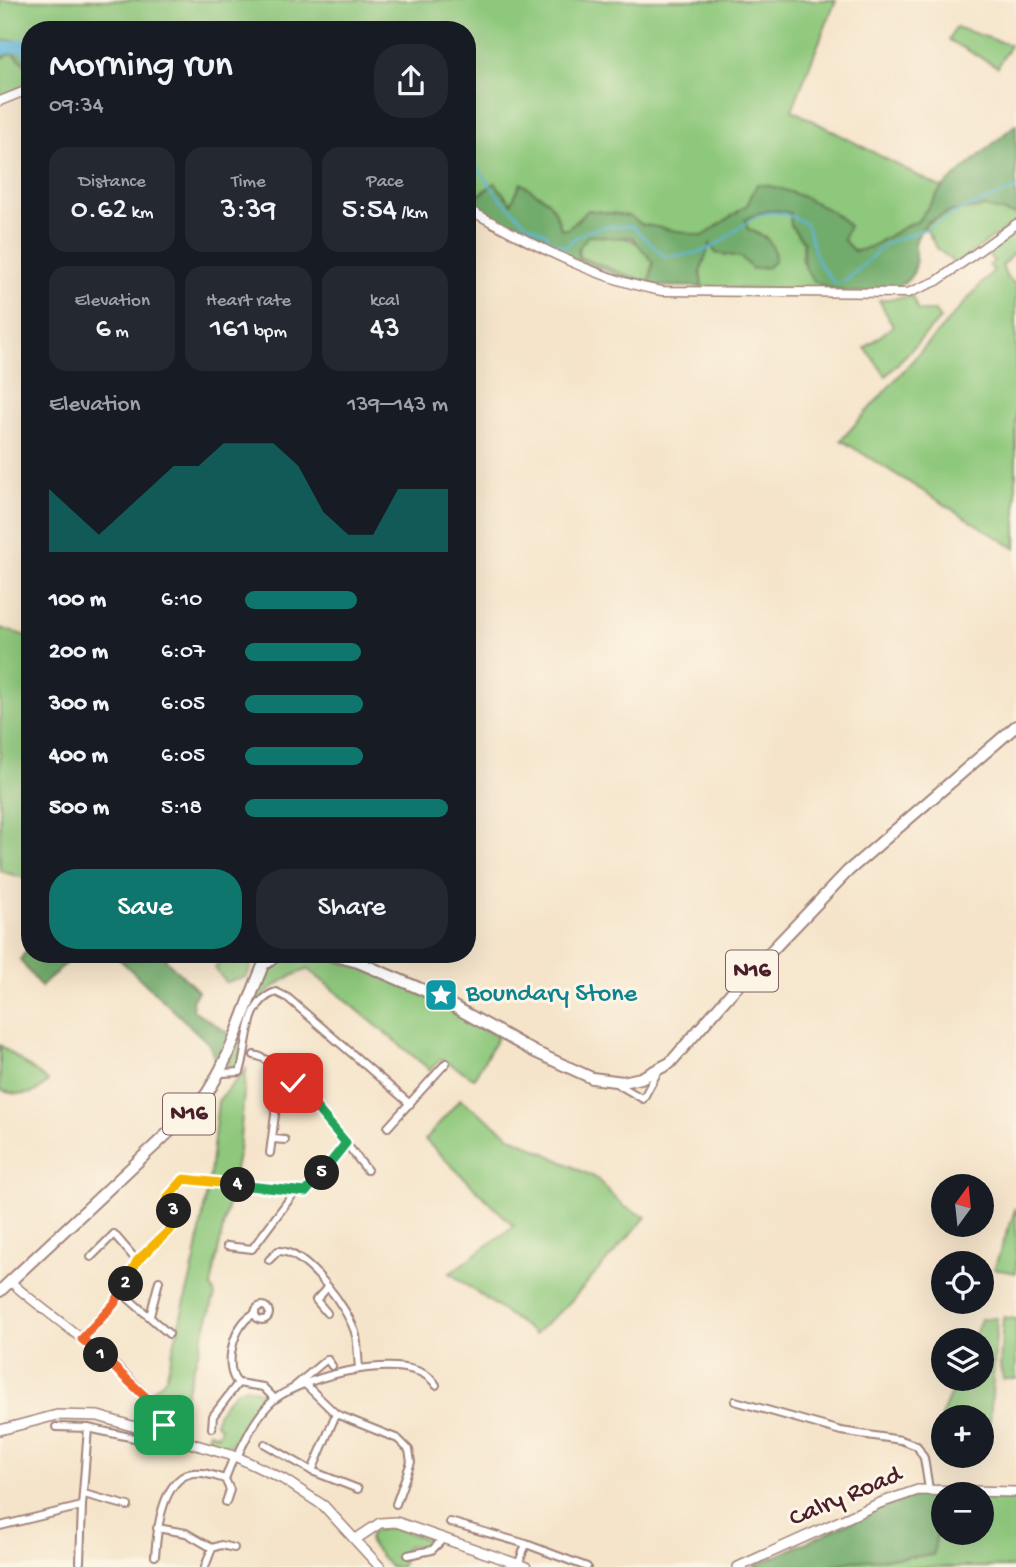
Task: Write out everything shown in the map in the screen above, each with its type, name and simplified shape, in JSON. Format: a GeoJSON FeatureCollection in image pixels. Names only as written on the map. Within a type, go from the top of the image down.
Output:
{"type":"FeatureCollection","features":[{"type":"Feature","properties":{"kind":"highway","name":"N16"},"geometry":{"type":"LineString","coordinates":[[657,1073],[670,1063],[731,993],[848,872],[1016,726]]}},
{"type":"Feature","properties":{"kind":"highway","name":"N16"},"geometry":{"type":"LineString","coordinates":[[0,1291],[201,1102],[222,1073],[259,963]]}},
{"type":"Feature","properties":{"kind":"highway"},"geometry":{"type":"LineString","coordinates":[[360,963],[428,992],[560,1064],[592,1078],[614,1082],[657,1073]]}},
{"type":"Feature","properties":{"kind":"main road"},"geometry":{"type":"LineString","coordinates":[[0,1430],[37,1418],[77,1414],[141,1427],[235,1457],[301,1490],[324,1506],[380,1567]]}},
{"type":"Feature","properties":{"kind":"main road","name":"Calry Road"},"geometry":{"type":"LineString","coordinates":[[738,1567],[880,1503],[918,1490],[1016,1492]]}},
{"type":"Feature","properties":{"kind":"main road"},"geometry":{"type":"LineString","coordinates":[[356,1539],[380,1523],[396,1522],[524,1566]]}},
{"type":"Feature","properties":{"kind":"street"},"geometry":{"type":"LineString","coordinates":[[0,101],[21,93]]}},
{"type":"Feature","properties":{"kind":"street"},"geometry":{"type":"LineString","coordinates":[[476,213],[572,261],[641,287],[662,290],[908,293],[937,281],[1016,224]]}},
{"type":"Feature","properties":{"kind":"street"},"geometry":{"type":"LineString","coordinates":[[222,1073],[240,1072],[255,1011],[265,999],[276,992],[288,998],[410,1104]]}},
{"type":"Feature","properties":{"kind":"street"},"geometry":{"type":"LineString","coordinates":[[254,1055],[261,1056],[284,1075],[319,1109],[367,1170]]}},
{"type":"Feature","properties":{"kind":"street"},"geometry":{"type":"LineString","coordinates":[[388,1128],[446,1063]]}},
{"type":"Feature","properties":{"kind":"street"},"geometry":{"type":"LineString","coordinates":[[614,1082],[643,1098],[657,1073]]}},
{"type":"Feature","properties":{"kind":"street"},"geometry":{"type":"LineString","coordinates":[[270,1153],[279,1084],[284,1075]]}},
{"type":"Feature","properties":{"kind":"street"},"geometry":{"type":"LineString","coordinates":[[273,1139],[285,1140]]}},
{"type":"Feature","properties":{"kind":"street"},"geometry":{"type":"LineString","coordinates":[[82,1339],[122,1293],[137,1261],[179,1221],[179,1216],[167,1203],[168,1197],[184,1179],[294,1194],[311,1190],[346,1143]]}},
{"type":"Feature","properties":{"kind":"street"},"geometry":{"type":"LineString","coordinates":[[227,1246],[252,1249],[294,1194]]}},
{"type":"Feature","properties":{"kind":"street"},"geometry":{"type":"LineString","coordinates":[[91,1256],[114,1234],[137,1261]]}},
{"type":"Feature","properties":{"kind":"street"},"geometry":{"type":"LineString","coordinates":[[269,1260],[278,1251],[291,1252],[328,1287],[347,1312],[356,1335],[359,1369]]}},
{"type":"Feature","properties":{"kind":"street"},"geometry":{"type":"LineString","coordinates":[[10,1281],[82,1339],[153,1404],[163,1421],[162,1433]]}},
{"type":"Feature","properties":{"kind":"street"},"geometry":{"type":"LineString","coordinates":[[150,1316],[159,1281]]}},
{"type":"Feature","properties":{"kind":"street"},"geometry":{"type":"LineString","coordinates":[[327,1313],[316,1300],[328,1287]]}},
{"type":"Feature","properties":{"kind":"street"},"geometry":{"type":"LineString","coordinates":[[122,1293],[169,1334]]}},
{"type":"Feature","properties":{"kind":"street"},"geometry":{"type":"LineString","coordinates":[[254,1314],[241,1326],[229,1364],[232,1378],[238,1383],[263,1387],[275,1399]]}},
{"type":"Feature","properties":{"kind":"street"},"geometry":{"type":"LineString","coordinates":[[226,1502],[230,1490],[225,1479],[255,1421],[275,1399],[293,1388],[327,1359],[332,1366]]}},
{"type":"Feature","properties":{"kind":"street"},"geometry":{"type":"LineString","coordinates":[[293,1388],[359,1369],[387,1367],[409,1371],[432,1380],[436,1385]]}},
{"type":"Feature","properties":{"kind":"street"},"geometry":{"type":"LineString","coordinates":[[212,1427],[214,1416],[238,1383]]}},
{"type":"Feature","properties":{"kind":"street"},"geometry":{"type":"LineString","coordinates":[[305,1384],[336,1414],[398,1439],[409,1450],[411,1462],[396,1504]]}},
{"type":"Feature","properties":{"kind":"street"},"geometry":{"type":"LineString","coordinates":[[735,1401],[841,1431],[901,1440],[917,1446],[925,1458],[929,1489]]}},
{"type":"Feature","properties":{"kind":"street"},"geometry":{"type":"LineString","coordinates":[[141,1427],[150,1425],[153,1420],[153,1404]]}},
{"type":"Feature","properties":{"kind":"street"},"geometry":{"type":"LineString","coordinates":[[312,1471],[336,1414]]}},
{"type":"Feature","properties":{"kind":"street"},"geometry":{"type":"LineString","coordinates":[[56,1427],[88,1428],[153,1442]]}},
{"type":"Feature","properties":{"kind":"street"},"geometry":{"type":"LineString","coordinates":[[80,1562],[88,1428]]}},
{"type":"Feature","properties":{"kind":"street"},"geometry":{"type":"LineString","coordinates":[[265,1444],[312,1471],[358,1489]]}},
{"type":"Feature","properties":{"kind":"street"},"geometry":{"type":"LineString","coordinates":[[155,1556],[158,1528],[175,1485],[187,1474],[204,1473],[225,1479]]}},
{"type":"Feature","properties":{"kind":"street"},"geometry":{"type":"LineString","coordinates":[[84,1494],[128,1506]]}},
{"type":"Feature","properties":{"kind":"street"},"geometry":{"type":"LineString","coordinates":[[0,1526],[82,1506]]}},
{"type":"Feature","properties":{"kind":"street"},"geometry":{"type":"LineString","coordinates":[[450,1522],[526,1544],[587,1567]]}},
{"type":"Feature","properties":{"kind":"street"},"geometry":{"type":"LineString","coordinates":[[158,1528],[186,1533],[212,1548],[221,1545],[234,1548]]}},
{"type":"Feature","properties":{"kind":"street"},"geometry":{"type":"LineString","coordinates":[[408,1555],[432,1550],[443,1539]]}},
{"type":"Feature","properties":{"kind":"street"},"geometry":{"type":"LineString","coordinates":[[524,1566],[526,1544]]}},
{"type":"Feature","properties":{"kind":"street"},"geometry":{"type":"LineString","coordinates":[[205,1567],[212,1548]]}},
{"type":"Feature","properties":{"kind":"green space"},"geometry":{"type":"Polygon","coordinates":[[[0,0],[836,0],[792,110],[942,188],[917,222],[877,244],[853,251],[821,214],[803,200],[757,184],[747,205],[703,237],[641,224],[629,216],[588,210],[568,229],[561,229],[555,211],[521,184],[511,204],[495,183],[476,197],[476,21],[21,21],[21,41],[0,41],[0,0]]]}},
{"type":"Feature","properties":{"kind":"green space"},"geometry":{"type":"Polygon","coordinates":[[[956,27],[1010,45],[998,67],[949,40],[956,27]]]}},
{"type":"Feature","properties":{"kind":"green space"},"geometry":{"type":"Polygon","coordinates":[[[0,41],[21,41],[21,61],[13,53],[0,59],[0,41]]]}},
{"type":"Feature","properties":{"kind":"green space"},"geometry":{"type":"Polygon","coordinates":[[[13,53],[21,61],[21,88],[0,98],[0,59],[13,53]]]}},
{"type":"Feature","properties":{"kind":"green space"},"geometry":{"type":"Polygon","coordinates":[[[1016,124],[1016,215],[984,207],[952,211],[928,221],[916,242],[915,268],[911,276],[898,286],[867,292],[829,289],[811,278],[803,257],[804,242],[791,226],[790,213],[784,211],[767,211],[745,220],[748,229],[771,244],[775,261],[768,267],[752,269],[741,257],[716,253],[710,244],[700,272],[702,287],[649,286],[653,262],[632,237],[588,236],[578,249],[579,257],[639,279],[642,284],[572,258],[476,210],[476,198],[495,183],[511,203],[521,183],[548,201],[555,211],[561,229],[568,229],[588,210],[630,216],[641,224],[703,236],[747,205],[757,184],[793,193],[830,211],[849,226],[843,239],[853,251],[877,244],[917,222],[942,188],[1016,124]]]}},
{"type":"Feature","properties":{"kind":"green space"},"geometry":{"type":"Polygon","coordinates":[[[984,207],[1016,215],[1016,222],[955,264],[936,247],[924,225],[952,211],[984,207]]]}},
{"type":"Feature","properties":{"kind":"green space"},"geometry":{"type":"Polygon","coordinates":[[[778,209],[790,213],[791,226],[804,242],[801,259],[822,288],[837,292],[702,287],[700,272],[710,243],[716,253],[741,257],[766,237],[748,229],[745,220],[754,214],[778,209]]]}},
{"type":"Feature","properties":{"kind":"green space"},"geometry":{"type":"Polygon","coordinates":[[[1016,228],[1016,250],[1002,266],[1007,278],[1016,284],[1016,549],[841,440],[994,270],[989,266],[994,261],[985,252],[1016,228]]]}},
{"type":"Feature","properties":{"kind":"green space"},"geometry":{"type":"Polygon","coordinates":[[[588,236],[624,238],[641,247],[653,262],[649,286],[579,257],[578,249],[588,236]]]}},
{"type":"Feature","properties":{"kind":"green space"},"geometry":{"type":"Polygon","coordinates":[[[912,296],[918,311],[935,311],[940,319],[886,376],[865,348],[893,326],[879,300],[912,296]]]}},
{"type":"Feature","properties":{"kind":"green space"},"geometry":{"type":"Polygon","coordinates":[[[0,628],[21,634],[21,877],[0,871],[0,628]]]}},
{"type":"Feature","properties":{"kind":"green space"},"geometry":{"type":"Polygon","coordinates":[[[22,963],[66,963],[41,987],[22,963]]]}},
{"type":"Feature","properties":{"kind":"green space"},"geometry":{"type":"Polygon","coordinates":[[[124,963],[169,963],[198,991],[192,1001],[193,1010],[231,1035],[219,1067],[208,1043],[124,963]]]}},
{"type":"Feature","properties":{"kind":"green space"},"geometry":{"type":"Polygon","coordinates":[[[219,963],[250,963],[250,969],[246,977],[226,982],[215,968],[219,963]]]}},
{"type":"Feature","properties":{"kind":"green space"},"geometry":{"type":"Polygon","coordinates":[[[277,963],[348,964],[400,984],[498,1037],[474,1078],[441,1059],[430,1070],[308,969],[284,980],[265,994],[258,1003],[246,1025],[237,1067],[235,1071],[231,1070],[228,1066],[236,1041],[256,994],[277,963]]]}},
{"type":"Feature","properties":{"kind":"green space"},"geometry":{"type":"Polygon","coordinates":[[[0,1045],[48,1081],[43,1087],[26,1094],[0,1090],[0,1045]]]}},
{"type":"Feature","properties":{"kind":"green space"},"geometry":{"type":"Polygon","coordinates":[[[246,1069],[239,1150],[211,1286],[215,1295],[176,1427],[150,1393],[166,1378],[195,1260],[210,1174],[218,1101],[246,1069]]]}},
{"type":"Feature","properties":{"kind":"green space"},"geometry":{"type":"Polygon","coordinates":[[[460,1099],[512,1137],[596,1178],[623,1206],[646,1217],[569,1303],[535,1334],[450,1273],[514,1226],[425,1140],[460,1099]]]}},
{"type":"Feature","properties":{"kind":"green space"},"geometry":{"type":"Polygon","coordinates":[[[1016,1207],[1016,1273],[994,1269],[1016,1207]]]}},
{"type":"Feature","properties":{"kind":"green space"},"geometry":{"type":"Polygon","coordinates":[[[1003,1317],[1016,1319],[1016,1379],[1003,1379],[1000,1367],[1003,1317]]]}},
{"type":"Feature","properties":{"kind":"green space"},"geometry":{"type":"Polygon","coordinates":[[[997,1318],[994,1362],[994,1328],[978,1328],[981,1319],[997,1318]]]}},
{"type":"Feature","properties":{"kind":"green space"},"geometry":{"type":"Polygon","coordinates":[[[246,1387],[257,1390],[262,1398],[235,1441],[228,1446],[206,1439],[209,1432],[218,1435],[221,1428],[215,1423],[219,1412],[231,1396],[246,1387]]]}},
{"type":"Feature","properties":{"kind":"green space"},"geometry":{"type":"Polygon","coordinates":[[[952,1391],[992,1391],[991,1405],[946,1405],[952,1391]]]}},
{"type":"Feature","properties":{"kind":"green space"},"geometry":{"type":"Polygon","coordinates":[[[918,1495],[931,1495],[933,1555],[852,1561],[829,1567],[752,1567],[881,1508],[918,1495]]]}},
{"type":"Feature","properties":{"kind":"green space"},"geometry":{"type":"Polygon","coordinates":[[[994,1497],[1016,1498],[1016,1567],[829,1567],[852,1561],[933,1555],[935,1545],[994,1545],[994,1497]]]}},
{"type":"Feature","properties":{"kind":"green space"},"geometry":{"type":"Polygon","coordinates":[[[393,1527],[429,1540],[433,1544],[423,1548],[409,1545],[404,1549],[405,1559],[401,1567],[390,1567],[370,1543],[369,1537],[373,1531],[393,1527]]]}},
{"type":"Feature","properties":{"kind":"waterway"},"geometry":{"type":"LineString","coordinates":[[0,49],[21,45]]}},
{"type":"Feature","properties":{"kind":"waterway"},"geometry":{"type":"LineString","coordinates":[[476,165],[498,196],[526,223],[547,234],[547,240],[565,247],[588,231],[613,226],[632,226],[664,256],[689,254],[716,245],[750,220],[774,212],[788,215],[806,224],[819,264],[835,283],[846,281],[886,243],[927,229],[963,209],[1016,189]]}},
{"type":"Feature","properties":{"kind":"place","name":"Boundary Stone"},"geometry":{"type":"Point","coordinates":[441,995]}},
{"type":"Feature","properties":{"kind":"route"},"geometry":{"type":"LineString","coordinates":[[164,1425],[153,1404],[134,1384],[82,1339],[122,1293],[137,1261],[179,1221],[179,1216],[167,1203],[168,1197],[184,1179],[294,1194],[311,1190],[346,1143],[319,1109],[293,1083]]}}]}
